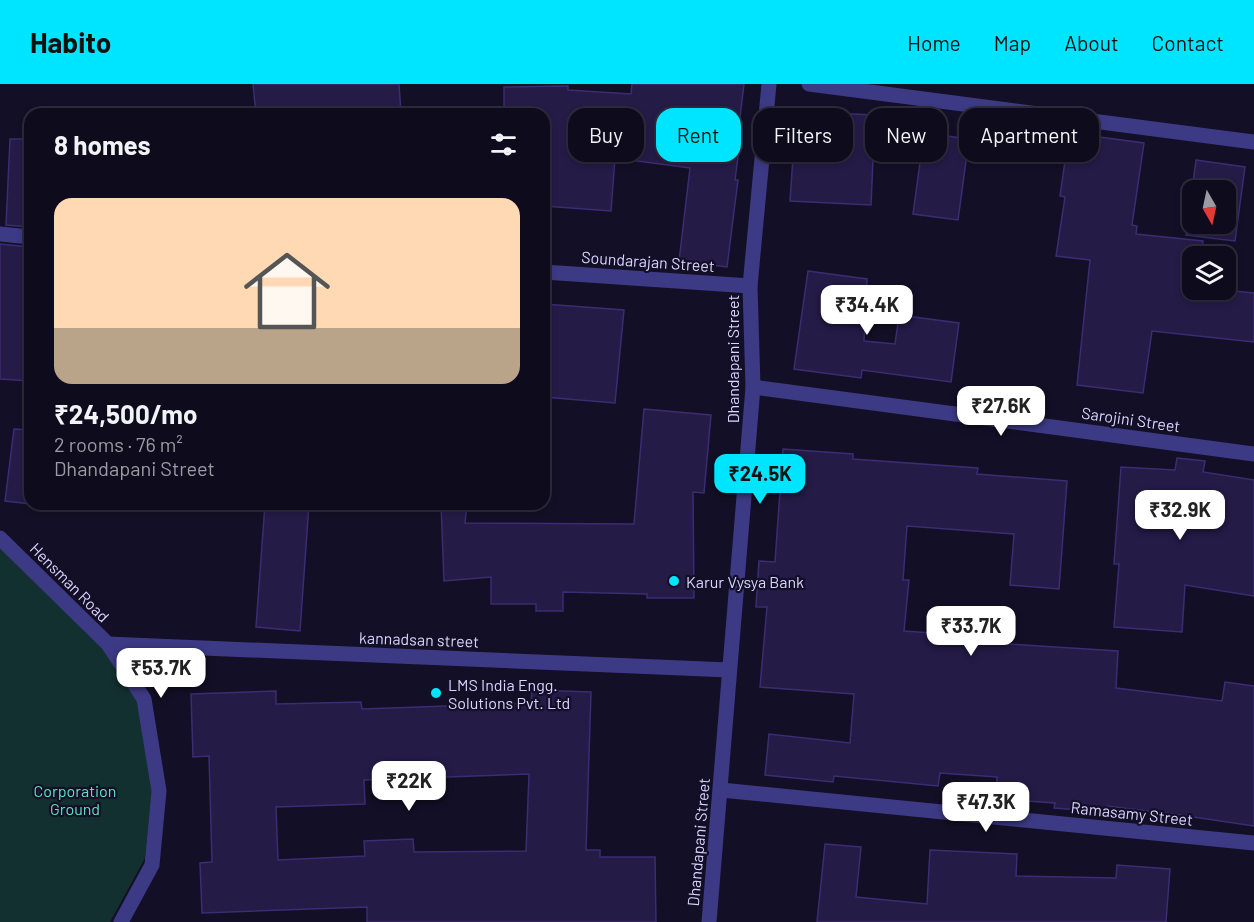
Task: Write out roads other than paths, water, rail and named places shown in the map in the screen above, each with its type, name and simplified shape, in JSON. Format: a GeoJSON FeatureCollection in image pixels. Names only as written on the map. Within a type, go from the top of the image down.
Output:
{"type":"FeatureCollection","features":[{"type":"Feature","properties":{"kind":"street","name":"Dhandapani Street"},"geometry":{"type":"LineString","coordinates":[[709,922],[753,387],[750,286],[769,84]]}},
{"type":"Feature","properties":{"kind":"street"},"geometry":{"type":"LineString","coordinates":[[808,84],[1254,142]]}},
{"type":"Feature","properties":{"kind":"street"},"geometry":{"type":"LineString","coordinates":[[0,234],[24,236]]}},
{"type":"Feature","properties":{"kind":"street","name":"Soundarajan Street"},"geometry":{"type":"LineString","coordinates":[[550,272],[750,286]]}},
{"type":"Feature","properties":{"kind":"street","name":"Sarojini Street"},"geometry":{"type":"LineString","coordinates":[[753,387],[1254,454]]}},
{"type":"Feature","properties":{"kind":"street","name":"Hensman Road"},"geometry":{"type":"LineString","coordinates":[[0,538],[108,644],[144,699],[159,791],[152,865],[121,922]]}},
{"type":"Feature","properties":{"kind":"street","name":"kannadsan street"},"geometry":{"type":"LineString","coordinates":[[108,644],[729,670]]}},
{"type":"Feature","properties":{"kind":"street","name":"Ramasamy Street"},"geometry":{"type":"LineString","coordinates":[[721,790],[1254,843]]}},
{"type":"Feature","properties":{"kind":"place","name":"Karur Vysya Bank"},"geometry":{"type":"Point","coordinates":[674,581]}},
{"type":"Feature","properties":{"kind":"place","name":"LMS India Engg. Solutions Pvt. Ltd"},"geometry":{"type":"Point","coordinates":[436,693]}},
{"type":"Feature","properties":{"kind":"park label","name":"Corporation Ground"},"geometry":{"type":"Point","coordinates":[75,799]}}]}
